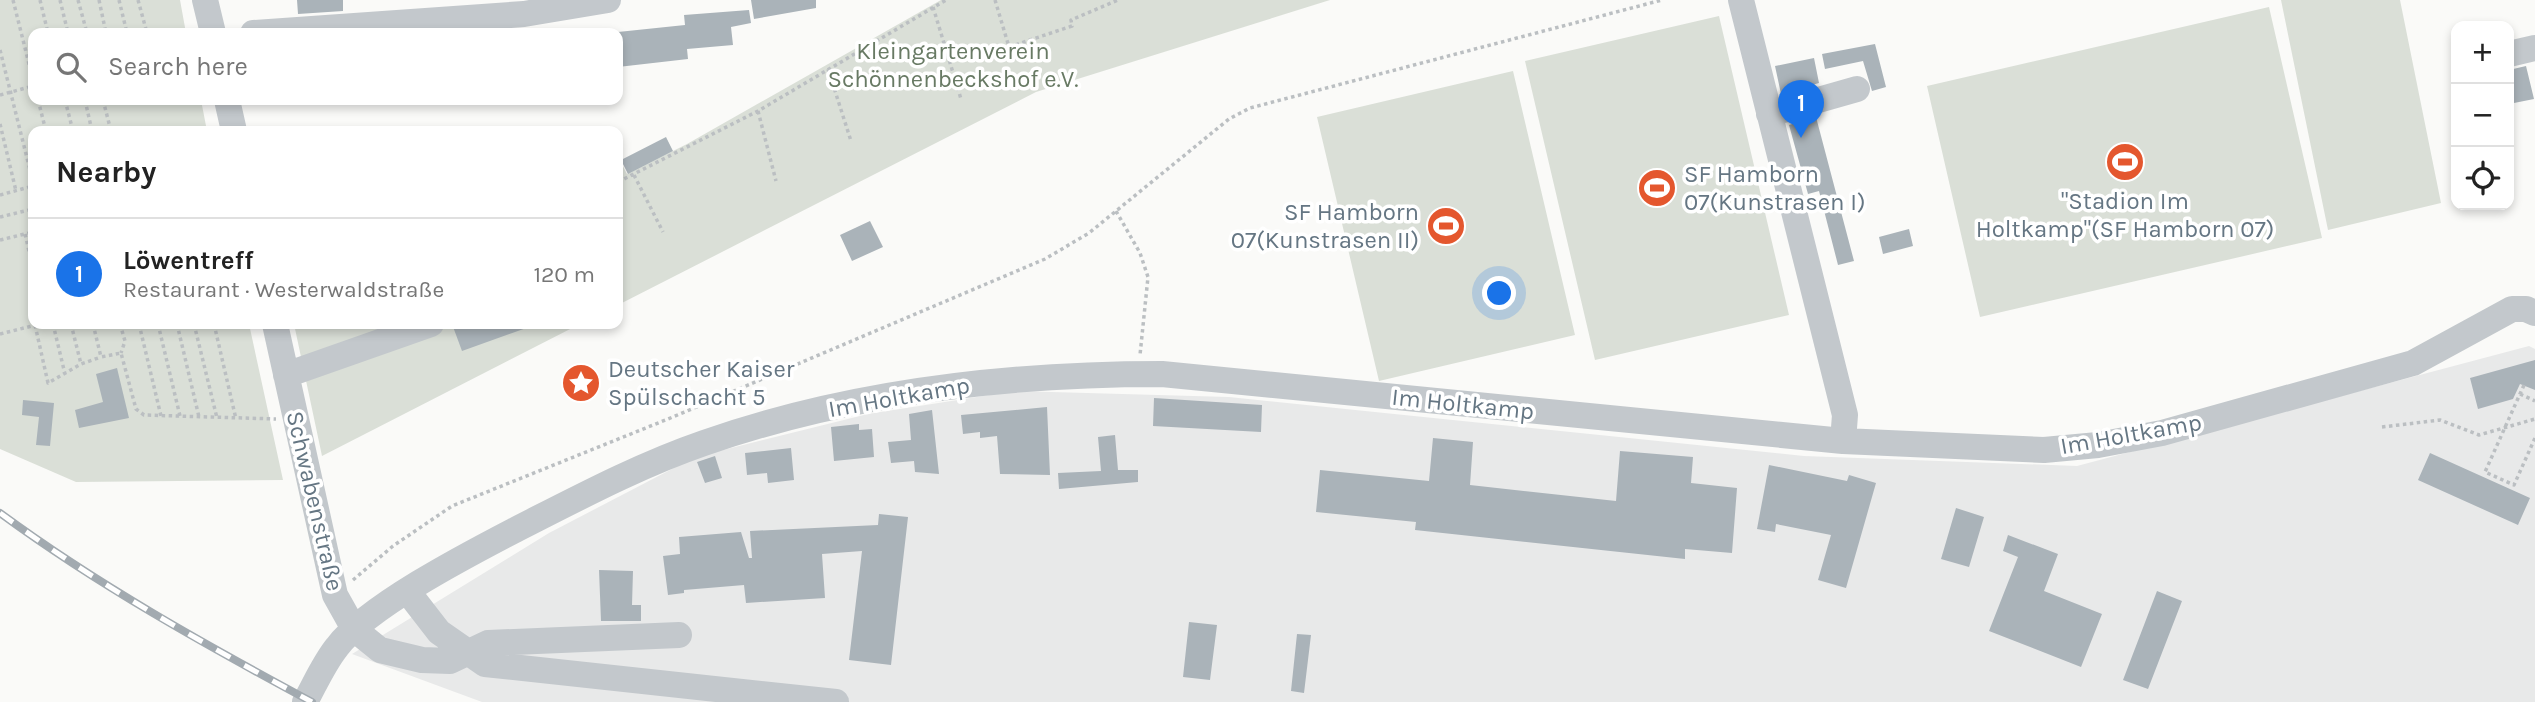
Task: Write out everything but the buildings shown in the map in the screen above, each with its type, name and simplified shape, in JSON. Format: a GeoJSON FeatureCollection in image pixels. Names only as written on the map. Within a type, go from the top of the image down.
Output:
{"type":"FeatureCollection","features":[{"type":"Feature","properties":{"kind":"street"},"geometry":{"type":"LineString","coordinates":[[205,0],[212,28]]}},
{"type":"Feature","properties":{"kind":"street"},"geometry":{"type":"LineString","coordinates":[[296,28],[459,9],[524,14],[608,0]]}},
{"type":"Feature","properties":{"kind":"street"},"geometry":{"type":"LineString","coordinates":[[1741,0],[1845,415],[1843,441]]}},
{"type":"Feature","properties":{"kind":"street"},"geometry":{"type":"LineString","coordinates":[[2514,53],[2535,48]]}},
{"type":"Feature","properties":{"kind":"street"},"geometry":{"type":"LineString","coordinates":[[1769,114],[1857,89]]}},
{"type":"Feature","properties":{"kind":"street"},"geometry":{"type":"LineString","coordinates":[[228,105],[233,126]]}},
{"type":"Feature","properties":{"kind":"street","name":"Im Holtkamp"},"geometry":{"type":"LineString","coordinates":[[354,629],[479,549],[614,481],[703,443],[785,417],[966,384],[1081,374],[1139,374],[1843,441],[2044,450],[2098,445],[2162,433],[2413,363],[2512,309],[2526,309],[2535,313]]}},
{"type":"Feature","properties":{"kind":"street","name":"Schwabenstraße"},"geometry":{"type":"LineString","coordinates":[[276,329],[335,594],[354,629]]}},
{"type":"Feature","properties":{"kind":"street"},"geometry":{"type":"LineString","coordinates":[[286,375],[417,329]]}},
{"type":"Feature","properties":{"kind":"street"},"geometry":{"type":"LineString","coordinates":[[408,592],[439,632],[485,663],[836,702]]}},
{"type":"Feature","properties":{"kind":"street"},"geometry":{"type":"LineString","coordinates":[[305,702],[336,648],[354,629],[380,650],[422,660],[450,661],[488,643],[678,635]]}},
{"type":"Feature","properties":{"kind":"path"},"geometry":{"type":"LineString","coordinates":[[13,0],[28,60]]}},
{"type":"Feature","properties":{"kind":"path"},"geometry":{"type":"LineString","coordinates":[[40,0],[47,28]]}},
{"type":"Feature","properties":{"kind":"path"},"geometry":{"type":"LineString","coordinates":[[60,0],[67,28]]}},
{"type":"Feature","properties":{"kind":"path"},"geometry":{"type":"LineString","coordinates":[[78,0],[86,28]]}},
{"type":"Feature","properties":{"kind":"path"},"geometry":{"type":"LineString","coordinates":[[99,0],[105,28]]}},
{"type":"Feature","properties":{"kind":"path"},"geometry":{"type":"LineString","coordinates":[[119,0],[126,28]]}},
{"type":"Feature","properties":{"kind":"path"},"geometry":{"type":"LineString","coordinates":[[138,0],[146,28]]}},
{"type":"Feature","properties":{"kind":"path"},"geometry":{"type":"LineString","coordinates":[[623,180],[758,111],[946,0]]}},
{"type":"Feature","properties":{"kind":"path"},"geometry":{"type":"LineString","coordinates":[[995,0],[1009,47],[1072,26],[1071,20],[1118,0]]}},
{"type":"Feature","properties":{"kind":"path"},"geometry":{"type":"LineString","coordinates":[[335,594],[393,546],[452,506],[668,419],[1045,260],[1116,211],[1229,119],[1250,108],[1662,0]]}},
{"type":"Feature","properties":{"kind":"path"},"geometry":{"type":"LineString","coordinates":[[933,7],[961,99]]}},
{"type":"Feature","properties":{"kind":"path"},"geometry":{"type":"LineString","coordinates":[[0,50],[28,164]]}},
{"type":"Feature","properties":{"kind":"path"},"geometry":{"type":"LineString","coordinates":[[828,69],[851,141]]}},
{"type":"Feature","properties":{"kind":"path"},"geometry":{"type":"LineString","coordinates":[[0,95],[28,87]]}},
{"type":"Feature","properties":{"kind":"path"},"geometry":{"type":"LineString","coordinates":[[39,105],[45,126]]}},
{"type":"Feature","properties":{"kind":"path"},"geometry":{"type":"LineString","coordinates":[[66,105],[72,126]]}},
{"type":"Feature","properties":{"kind":"path"},"geometry":{"type":"LineString","coordinates":[[86,105],[91,126]]}},
{"type":"Feature","properties":{"kind":"path"},"geometry":{"type":"LineString","coordinates":[[104,105],[110,126]]}},
{"type":"Feature","properties":{"kind":"path"},"geometry":{"type":"LineString","coordinates":[[758,111],[776,181]]}},
{"type":"Feature","properties":{"kind":"path"},"geometry":{"type":"LineString","coordinates":[[0,124],[16,191]]}},
{"type":"Feature","properties":{"kind":"path"},"geometry":{"type":"LineString","coordinates":[[634,175],[663,232]]}},
{"type":"Feature","properties":{"kind":"path"},"geometry":{"type":"LineString","coordinates":[[0,195],[28,186]]}},
{"type":"Feature","properties":{"kind":"path"},"geometry":{"type":"LineString","coordinates":[[0,217],[28,210]]}},
{"type":"Feature","properties":{"kind":"path"},"geometry":{"type":"LineString","coordinates":[[1116,211],[1140,253],[1148,277],[1139,374]]}},
{"type":"Feature","properties":{"kind":"path"},"geometry":{"type":"LineString","coordinates":[[0,240],[28,233]]}},
{"type":"Feature","properties":{"kind":"path"},"geometry":{"type":"LineString","coordinates":[[25,234],[28,247]]}},
{"type":"Feature","properties":{"kind":"path"},"geometry":{"type":"LineString","coordinates":[[0,334],[28,326]]}},
{"type":"Feature","properties":{"kind":"path"},"geometry":{"type":"LineString","coordinates":[[38,329],[48,383],[81,364],[121,353]]}},
{"type":"Feature","properties":{"kind":"path"},"geometry":{"type":"LineString","coordinates":[[54,329],[65,374]]}},
{"type":"Feature","properties":{"kind":"path"},"geometry":{"type":"LineString","coordinates":[[72,329],[81,364]]}},
{"type":"Feature","properties":{"kind":"path"},"geometry":{"type":"LineString","coordinates":[[94,329],[101,357]]}},
{"type":"Feature","properties":{"kind":"path"},"geometry":{"type":"LineString","coordinates":[[121,329],[125,341],[121,353],[136,409],[144,415],[270,420],[295,416]]}},
{"type":"Feature","properties":{"kind":"path"},"geometry":{"type":"LineString","coordinates":[[140,329],[161,416]]}},
{"type":"Feature","properties":{"kind":"path"},"geometry":{"type":"LineString","coordinates":[[159,329],[180,416]]}},
{"type":"Feature","properties":{"kind":"path"},"geometry":{"type":"LineString","coordinates":[[178,329],[199,417]]}},
{"type":"Feature","properties":{"kind":"path"},"geometry":{"type":"LineString","coordinates":[[195,329],[217,418]]}},
{"type":"Feature","properties":{"kind":"path"},"geometry":{"type":"LineString","coordinates":[[215,329],[236,418]]}},
{"type":"Feature","properties":{"kind":"path"},"geometry":{"type":"LineString","coordinates":[[2524,385],[2485,472],[2514,485],[2535,438]]}},
{"type":"Feature","properties":{"kind":"path"},"geometry":{"type":"LineString","coordinates":[[2520,394],[2535,401]]}},
{"type":"Feature","properties":{"kind":"path"},"geometry":{"type":"LineString","coordinates":[[2382,427],[2440,420],[2479,435],[2535,419]]}},
{"type":"Feature","properties":{"kind":"shaded area"},"geometry":{"type":"Polygon","coordinates":[[[2529,346],[2535,349],[2535,702],[482,702],[352,654],[549,533],[695,457],[868,414],[1015,391],[1229,397],[1804,456],[2077,466],[2529,346]]]}},
{"type":"Feature","properties":{"kind":"green space"},"geometry":{"type":"Polygon","coordinates":[[[0,0],[180,0],[185,28],[28,28],[28,105],[202,105],[206,126],[28,126],[28,329],[250,329],[283,480],[76,482],[0,449],[0,0]]]}},
{"type":"Feature","properties":{"kind":"green space","name":"Kleingartenverein Schönnenbeckshof e.V."},"geometry":{"type":"Polygon","coordinates":[[[941,0],[1330,0],[1036,92],[623,302],[623,166],[627,174],[687,144],[941,0]]]}},
{"type":"Feature","properties":{"kind":"green space"},"geometry":{"type":"Polygon","coordinates":[[[2281,0],[2400,0],[2441,203],[2328,230],[2281,0]]]}},
{"type":"Feature","properties":{"kind":"green space","name":"\"Stadion Im Holtkamp\"(SF Hamborn 07)"},"geometry":{"type":"Polygon","coordinates":[[[2269,7],[2322,238],[1980,317],[1927,86],[2269,7]]]}},
{"type":"Feature","properties":{"kind":"green space","name":"SF Hamborn 07(Kunstrasen I)"},"geometry":{"type":"Polygon","coordinates":[[[1719,16],[1789,315],[1595,360],[1525,61],[1719,16]]]}},
{"type":"Feature","properties":{"kind":"green space","name":"SF Hamborn 07(Kunstrasen II)"},"geometry":{"type":"Polygon","coordinates":[[[1513,71],[1575,335],[1379,381],[1317,117],[1513,71]]]}},
{"type":"Feature","properties":{"kind":"green space"},"geometry":{"type":"Polygon","coordinates":[[[295,329],[570,329],[322,456],[295,329]]]}},
{"type":"Feature","properties":{"kind":"railway"},"geometry":{"type":"LineString","coordinates":[[0,513],[114,589],[312,702]]}},
{"type":"Feature","properties":{"kind":"place","name":"Löwentreff"},"geometry":{"type":"Point","coordinates":[1801,138]}},
{"type":"Feature","properties":{"kind":"place","name":"\"Stadion Im Holtkamp\"(SF Hamborn 07)"},"geometry":{"type":"Point","coordinates":[2125,162]}},
{"type":"Feature","properties":{"kind":"place","name":"SF Hamborn 07(Kunstrasen I)"},"geometry":{"type":"Point","coordinates":[1657,188]}},
{"type":"Feature","properties":{"kind":"place","name":"SF Hamborn 07(Kunstrasen II)"},"geometry":{"type":"Point","coordinates":[1446,226]}},
{"type":"Feature","properties":{"kind":"place","name":"Deutscher Kaiser Spülschacht 5"},"geometry":{"type":"Point","coordinates":[581,383]}}]}
